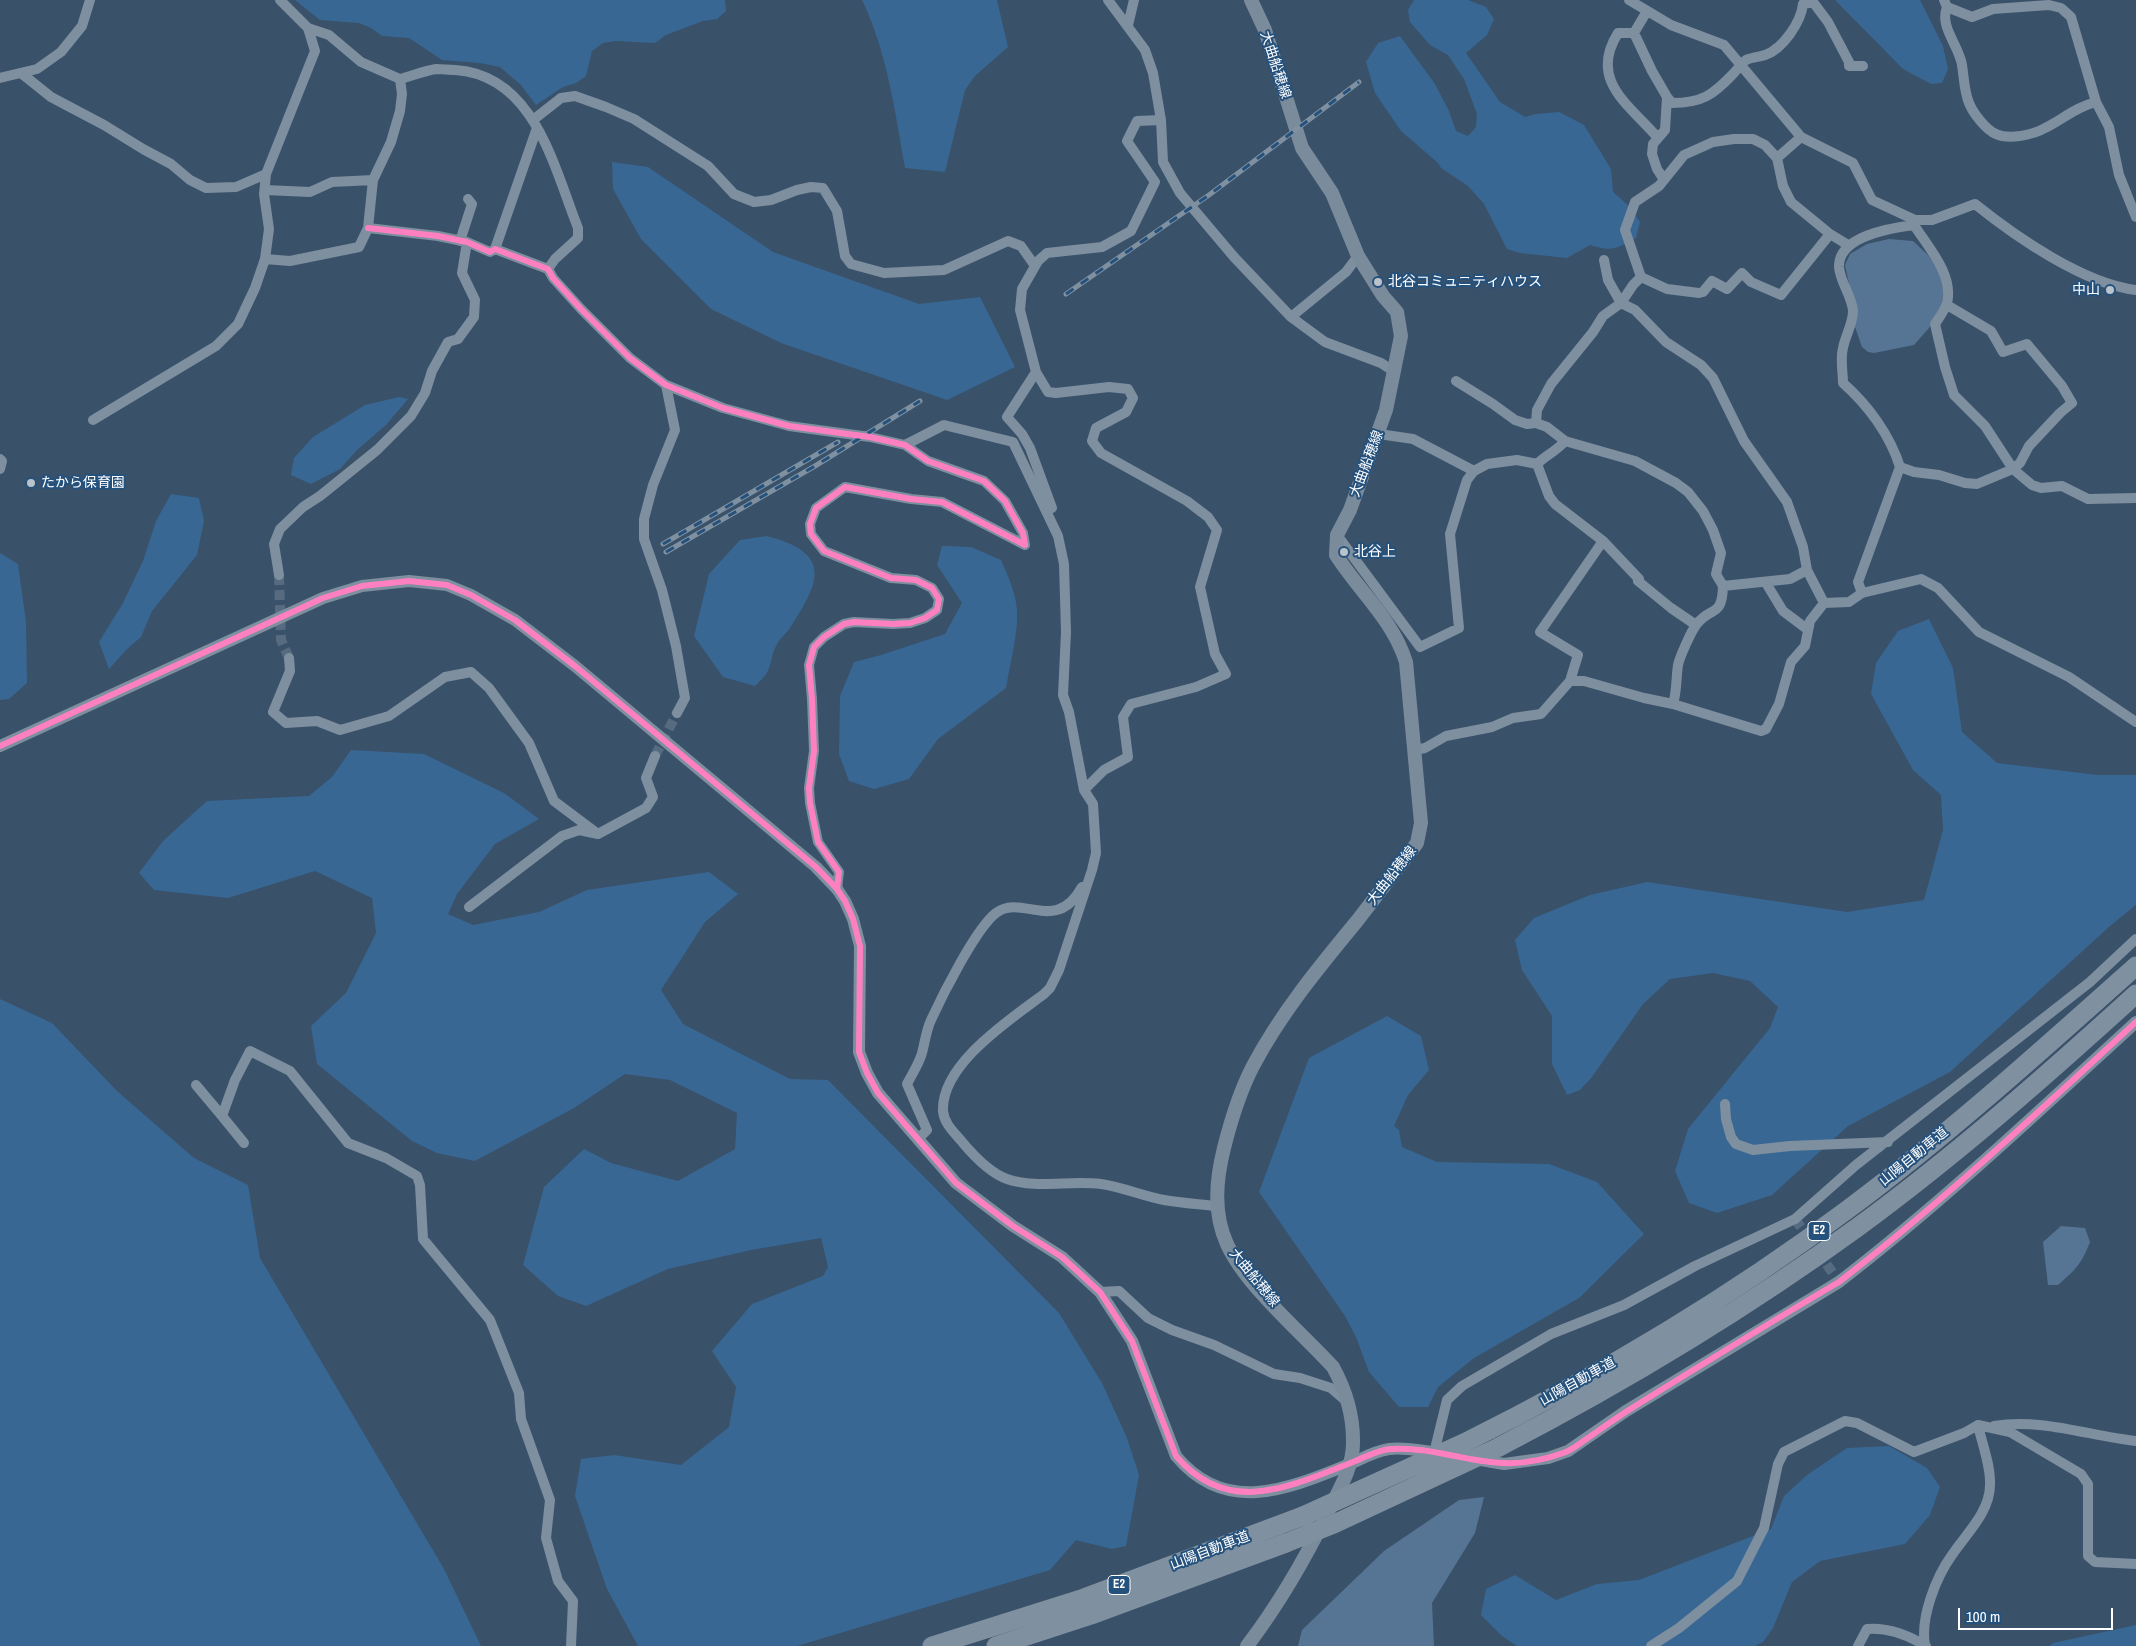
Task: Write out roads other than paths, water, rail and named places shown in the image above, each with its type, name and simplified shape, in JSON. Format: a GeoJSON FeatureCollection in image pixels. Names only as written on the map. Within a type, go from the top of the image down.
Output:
{"type":"FeatureCollection","features":[{"type":"Feature","properties":{"kind":"highway","name":"山陽自動車道"},"geometry":{"type":"LineString","coordinates":[[932,1646],[1084,1598],[1303,1516],[1464,1443],[1601,1370],[1684,1321],[1802,1242],[1909,1163],[2136,966]]}},
{"type":"Feature","properties":{"kind":"highway","name":"山陽自動車道"},"geometry":{"type":"LineString","coordinates":[[996,1646],[1091,1615],[1286,1544],[1456,1468],[1590,1400],[1699,1334],[1859,1226],[1922,1178],[2022,1094],[2136,994]]}},
{"type":"Feature","properties":{"kind":"main road","name":"大曲船穂線"},"geometry":{"type":"LineString","coordinates":[[1247,1646],[1265,1622],[1311,1546],[1341,1486],[1350,1464],[1354,1441],[1342,1383],[1333,1367],[1257,1287],[1240,1266],[1228,1245],[1220,1226],[1216,1206],[1221,1160],[1229,1130],[1253,1067],[1270,1034],[1319,967],[1418,843],[1421,823],[1406,662],[1402,647],[1390,625],[1336,555],[1337,536],[1350,510],[1379,434],[1401,336],[1397,312],[1382,296],[1358,256],[1332,193],[1302,148],[1264,30],[1251,0]]}},
{"type":"Feature","properties":{"kind":"street"},"geometry":{"type":"LineString","coordinates":[[0,78],[37,69],[61,52],[82,26],[90,0]]}},
{"type":"Feature","properties":{"kind":"street"},"geometry":{"type":"LineString","coordinates":[[280,0],[308,28],[329,35],[361,62],[400,79],[436,69],[471,71],[494,81],[517,98],[535,124],[555,165],[578,228],[578,238],[555,259],[548,269]]}},
{"type":"Feature","properties":{"kind":"street"},"geometry":{"type":"LineString","coordinates":[[1108,0],[1146,50],[1153,73],[1161,120],[1163,162],[1180,193],[1234,257],[1291,317],[1325,342],[1381,363],[1394,372]]}},
{"type":"Feature","properties":{"kind":"street"},"geometry":{"type":"LineString","coordinates":[[1128,25],[1134,0]]}},
{"type":"Feature","properties":{"kind":"street"},"geometry":{"type":"LineString","coordinates":[[1629,0],[1671,25],[1724,45],[1801,137],[1853,163],[1872,200],[1914,222],[1944,273],[1948,291],[1946,305],[1935,324],[1954,395],[1985,426],[2012,469],[2032,485],[2042,488],[2062,486],[2088,499],[2136,498]]}},
{"type":"Feature","properties":{"kind":"street"},"geometry":{"type":"LineString","coordinates":[[1634,33],[1652,71],[1672,103],[1687,103],[1704,98],[1717,90],[1746,60],[1767,55],[1778,48],[1798,23],[1803,4],[1813,2],[1828,22],[1849,62],[1849,66],[1863,66]]}},
{"type":"Feature","properties":{"kind":"street"},"geometry":{"type":"LineString","coordinates":[[1945,3],[1946,21],[1950,36],[1961,58],[1969,103],[1986,127],[1996,134],[2006,137],[2024,135],[2044,129],[2084,105],[2096,102]]}},
{"type":"Feature","properties":{"kind":"street"},"geometry":{"type":"LineString","coordinates":[[1945,3],[1972,17],[1993,9],[2049,5],[2061,8],[2071,17],[2096,102],[2109,128],[2119,175],[2136,217]]}},
{"type":"Feature","properties":{"kind":"street"},"geometry":{"type":"LineString","coordinates":[[1634,33],[1647,12]]}},
{"type":"Feature","properties":{"kind":"street"},"geometry":{"type":"LineString","coordinates":[[93,420],[216,346],[238,324],[255,288],[265,260],[269,229],[265,190],[266,174],[315,51],[308,28]]}},
{"type":"Feature","properties":{"kind":"street"},"geometry":{"type":"LineString","coordinates":[[1634,33],[1618,33],[1612,44],[1609,77],[1616,93],[1658,138]]}},
{"type":"Feature","properties":{"kind":"street"},"geometry":{"type":"LineString","coordinates":[[21,73],[51,97],[104,124],[171,164],[190,180],[206,188],[236,187],[266,174]]}},
{"type":"Feature","properties":{"kind":"street"},"geometry":{"type":"LineString","coordinates":[[265,260],[290,261],[359,247],[368,228],[373,180],[391,142],[400,111],[402,94],[400,79]]}},
{"type":"Feature","properties":{"kind":"street"},"geometry":{"type":"LineString","coordinates":[[368,228],[463,241],[490,252],[495,249],[535,124],[561,98],[574,96],[634,119],[708,166],[734,194],[754,202],[772,200],[797,190],[811,187],[823,188],[837,211],[845,256],[852,264],[884,273],[944,270],[1008,241],[1021,246],[1035,266]]}},
{"type":"Feature","properties":{"kind":"street"},"geometry":{"type":"LineString","coordinates":[[1663,178],[1657,169],[1652,154],[1653,144],[1665,130],[1667,97]]}},
{"type":"Feature","properties":{"kind":"street"},"geometry":{"type":"LineString","coordinates":[[1084,790],[1104,770],[1128,756],[1123,717],[1131,704],[1196,687],[1226,674],[1215,654],[1200,587],[1217,530],[1208,517],[1186,501],[1101,453],[1092,441],[1096,428],[1126,412],[1133,398],[1128,389],[1109,387],[1048,392],[1036,372],[1020,310],[1022,289],[1035,266],[1047,253],[1102,247],[1131,231],[1154,182],[1127,141],[1137,121],[1161,120]]}},
{"type":"Feature","properties":{"kind":"street"},"geometry":{"type":"LineString","coordinates":[[1777,158],[1801,137]]}},
{"type":"Feature","properties":{"kind":"street"},"geometry":{"type":"LineString","coordinates":[[1830,234],[1781,295],[1751,282],[1742,273],[1727,289],[1712,281],[1703,292],[1667,289],[1641,277],[1626,230],[1627,220],[1634,202],[1650,193],[1675,168],[1684,155],[1713,142],[1753,139],[1765,145],[1777,158],[1783,186],[1791,202],[1830,234],[1848,245]]}},
{"type":"Feature","properties":{"kind":"street"},"geometry":{"type":"LineString","coordinates":[[265,190],[310,192],[332,182],[373,180]]}},
{"type":"Feature","properties":{"kind":"street"},"geometry":{"type":"LineString","coordinates":[[279,575],[274,544],[280,530],[303,506],[320,496],[377,450],[411,416],[425,393],[432,371],[448,342],[458,338],[474,317],[476,300],[462,273],[463,241],[472,204],[468,198]]}},
{"type":"Feature","properties":{"kind":"street"},"geometry":{"type":"LineString","coordinates":[[1862,593],[1858,582],[1900,467],[1896,454],[1874,417],[1858,396],[1843,383],[1842,350],[1852,320],[1853,309],[1839,266],[1848,245],[1891,228],[1932,220],[1975,204],[2016,234],[2089,277],[2118,288],[2136,290]]}},
{"type":"Feature","properties":{"kind":"street"},"geometry":{"type":"LineString","coordinates":[[495,249],[548,269],[553,278],[580,309],[630,358],[666,385],[724,408],[789,426],[870,437],[905,445],[928,461],[984,481],[1005,502],[1023,534],[1024,545],[942,502],[911,499],[845,487],[816,508],[810,524],[811,534],[824,551],[892,578],[916,580],[932,588],[938,599],[937,610],[925,618],[910,623],[854,622],[844,624],[824,637],[814,647],[809,665],[814,751],[809,788],[810,803],[818,842],[839,872],[837,889]]}},
{"type":"Feature","properties":{"kind":"street"},"geometry":{"type":"LineString","coordinates":[[1291,317],[1346,272],[1358,256]]}},
{"type":"Feature","properties":{"kind":"street"},"geometry":{"type":"LineString","coordinates":[[1604,260],[1608,280],[1622,303],[1635,310],[1666,342],[1701,365],[1713,378],[1744,441],[1787,502],[1802,547],[1807,570],[1824,603]]}},
{"type":"Feature","properties":{"kind":"street"},"geometry":{"type":"LineString","coordinates":[[1536,423],[1537,410],[1551,384],[1593,332],[1603,316],[1622,303],[1633,285],[1641,277]]}},
{"type":"Feature","properties":{"kind":"street"},"geometry":{"type":"LineString","coordinates":[[1900,467],[1914,472],[1940,475],[1965,483],[1977,484],[2012,469],[2020,463],[2029,446],[2072,403],[2062,386],[2049,373],[2027,344],[2003,352],[1991,331],[1946,305]]}},
{"type":"Feature","properties":{"kind":"street"},"geometry":{"type":"LineString","coordinates":[[1036,372],[1007,417],[1022,434],[1030,448],[1052,510],[1049,516]]}},
{"type":"Feature","properties":{"kind":"street"},"geometry":{"type":"LineString","coordinates":[[1456,381],[1515,420],[1527,424],[1536,423],[1547,428],[1565,441],[1635,461],[1676,483],[1688,492],[1703,511],[1713,530],[1721,553],[1716,574],[1723,586],[1723,601],[1720,608],[1696,625],[1679,663],[1677,690],[1673,704]]}},
{"type":"Feature","properties":{"kind":"street"},"geometry":{"type":"LineString","coordinates":[[666,385],[675,430],[644,519],[644,539],[662,590],[676,646],[685,698],[677,713]]}},
{"type":"Feature","properties":{"kind":"street"},"geometry":{"type":"LineString","coordinates":[[905,445],[944,425],[1013,442],[1058,536],[1064,564],[1066,632],[1063,695],[1069,712],[1084,790],[1093,804],[1094,813],[1096,853],[1059,970],[1050,988],[980,1043],[955,1075],[946,1094],[943,1112],[948,1125],[966,1146],[993,1171],[1006,1178],[1021,1182],[1102,1184],[1164,1200],[1216,1206]]}},
{"type":"Feature","properties":{"kind":"street"},"geometry":{"type":"LineString","coordinates":[[1379,434],[1413,439],[1474,471]]}},
{"type":"Feature","properties":{"kind":"street"},"geometry":{"type":"LineString","coordinates":[[1537,464],[1565,441]]}},
{"type":"Feature","properties":{"kind":"street"},"geometry":{"type":"LineString","coordinates":[[0,459],[2,461],[0,470]]}},
{"type":"Feature","properties":{"kind":"street"},"geometry":{"type":"LineString","coordinates":[[1337,536],[1420,646],[1459,628],[1450,534],[1468,480],[1474,471],[1487,464],[1517,460],[1537,464]]}},
{"type":"Feature","properties":{"kind":"street"},"geometry":{"type":"LineString","coordinates":[[1537,464],[1549,496],[1555,504],[1603,540],[1639,578],[1638,581],[1671,608],[1696,625]]}},
{"type":"Feature","properties":{"kind":"street"},"geometry":{"type":"LineString","coordinates":[[1414,750],[1425,748],[1446,736],[1492,727],[1513,718],[1540,714],[1570,681],[1578,655],[1540,632],[1603,540]]}},
{"type":"Feature","properties":{"kind":"street"},"geometry":{"type":"LineString","coordinates":[[1723,586],[1790,579],[1807,570]]}},
{"type":"Feature","properties":{"kind":"street"},"geometry":{"type":"LineString","coordinates":[[1570,681],[1584,681],[1673,704],[1761,730],[1766,728],[1779,704],[1791,662],[1806,646],[1807,629],[1810,621],[1824,603],[1849,602],[1862,593],[1921,579],[1938,588],[1979,632],[2069,677],[2136,722]]}},
{"type":"Feature","properties":{"kind":"street"},"geometry":{"type":"LineString","coordinates":[[0,746],[324,598],[362,586],[409,581],[448,585],[471,595],[515,620],[575,666],[799,851],[837,889],[853,919],[860,946],[859,1052],[867,1073],[878,1093],[961,1187],[1013,1226],[1062,1257],[1100,1292],[1132,1341],[1176,1456],[1189,1471],[1207,1483],[1228,1491],[1250,1493],[1276,1489],[1390,1449],[1434,1453],[1504,1464],[1548,1458],[1568,1451],[1626,1411],[1839,1282],[1870,1258],[2001,1145],[2136,1022]]}},
{"type":"Feature","properties":{"kind":"street"},"geometry":{"type":"LineString","coordinates":[[1766,583],[1783,611],[1807,629]]}},
{"type":"Feature","properties":{"kind":"street"},"geometry":{"type":"LineString","coordinates":[[289,658],[290,671],[273,712],[286,723],[317,721],[340,730],[389,716],[445,677],[470,672],[489,688],[530,743],[554,801],[598,834]]}},
{"type":"Feature","properties":{"kind":"street"},"geometry":{"type":"LineString","coordinates":[[469,907],[562,836],[580,830],[598,834],[646,808],[653,798],[646,778],[655,756]]}},
{"type":"Feature","properties":{"kind":"street"},"geometry":{"type":"LineString","coordinates":[[918,1139],[927,1130],[907,1084],[922,1055],[930,1021],[970,947],[995,914],[1008,907],[1039,912],[1065,908],[1079,894],[1092,870]]}},
{"type":"Feature","properties":{"kind":"street"},"geometry":{"type":"LineString","coordinates":[[1434,1453],[1447,1400],[1462,1386],[1551,1334],[1624,1305],[1695,1266],[1795,1219],[1856,1165],[1888,1142],[2090,982],[2136,939]]}},
{"type":"Feature","properties":{"kind":"street"},"geometry":{"type":"LineString","coordinates":[[222,1116],[235,1080],[250,1051],[290,1071],[348,1143],[386,1158],[417,1176],[420,1185],[423,1239],[490,1320],[518,1393],[521,1419],[550,1500],[546,1538],[558,1581],[573,1601],[571,1646]]}},
{"type":"Feature","properties":{"kind":"street"},"geometry":{"type":"LineString","coordinates":[[196,1085],[244,1143]]}},
{"type":"Feature","properties":{"kind":"street"},"geometry":{"type":"LineString","coordinates":[[1725,1104],[1730,1137],[1736,1144],[1753,1150],[1790,1146],[1888,1142]]}},
{"type":"Feature","properties":{"kind":"street"},"geometry":{"type":"LineString","coordinates":[[1100,1292],[1119,1291],[1148,1318],[1172,1330],[1214,1345],[1274,1374],[1300,1378],[1331,1388],[1347,1402]]}},
{"type":"Feature","properties":{"kind":"street"},"geometry":{"type":"LineString","coordinates":[[1651,1646],[1679,1628],[1737,1581],[1764,1528],[1778,1464],[1784,1452],[1845,1421],[1857,1423],[1914,1452],[1964,1433],[1978,1425],[2010,1432],[2081,1474],[2088,1484],[2088,1556],[2095,1562],[2136,1564]]}},
{"type":"Feature","properties":{"kind":"street"},"geometry":{"type":"LineString","coordinates":[[1988,1427],[2012,1423],[2038,1424],[2106,1438],[2136,1441]]}},
{"type":"Feature","properties":{"kind":"street"},"geometry":{"type":"LineString","coordinates":[[1926,1645],[1922,1632],[1926,1614],[1938,1581],[1951,1556],[1974,1526],[1985,1506],[1990,1486],[1978,1425]]}},
{"type":"Feature","properties":{"kind":"street"},"geometry":{"type":"LineString","coordinates":[[1858,1646],[1867,1629],[1882,1628],[1895,1631],[1926,1645]]}},
{"type":"Feature","properties":{"kind":"tunnel"},"geometry":{"type":"LineString","coordinates":[[279,575],[281,640],[289,658]]}},
{"type":"Feature","properties":{"kind":"tunnel"},"geometry":{"type":"LineString","coordinates":[[655,756],[677,713]]}},
{"type":"Feature","properties":{"kind":"tunnel"},"geometry":{"type":"LineString","coordinates":[[1795,1219],[1810,1240]]}},
{"type":"Feature","properties":{"kind":"tunnel"},"geometry":{"type":"LineString","coordinates":[[1818,1252],[1839,1282]]}},
{"type":"Feature","properties":{"kind":"railway"},"geometry":{"type":"LineString","coordinates":[[1066,294],[1209,195],[1359,82]]}},
{"type":"Feature","properties":{"kind":"railway"},"geometry":{"type":"LineString","coordinates":[[666,552],[815,466],[920,401]]}},
{"type":"Feature","properties":{"kind":"railway"},"geometry":{"type":"LineString","coordinates":[[663,544],[838,442]]}},
{"type":"Feature","properties":{"kind":"place","name":"北谷コミュニティハウス"},"geometry":{"type":"Point","coordinates":[1378,282]}},
{"type":"Feature","properties":{"kind":"place","name":"中山"},"geometry":{"type":"Point","coordinates":[2110,290]}},
{"type":"Feature","properties":{"kind":"place","name":"たから保育園"},"geometry":{"type":"Point","coordinates":[31,483]}},
{"type":"Feature","properties":{"kind":"place","name":"北谷上"},"geometry":{"type":"Point","coordinates":[1344,552]}}]}
